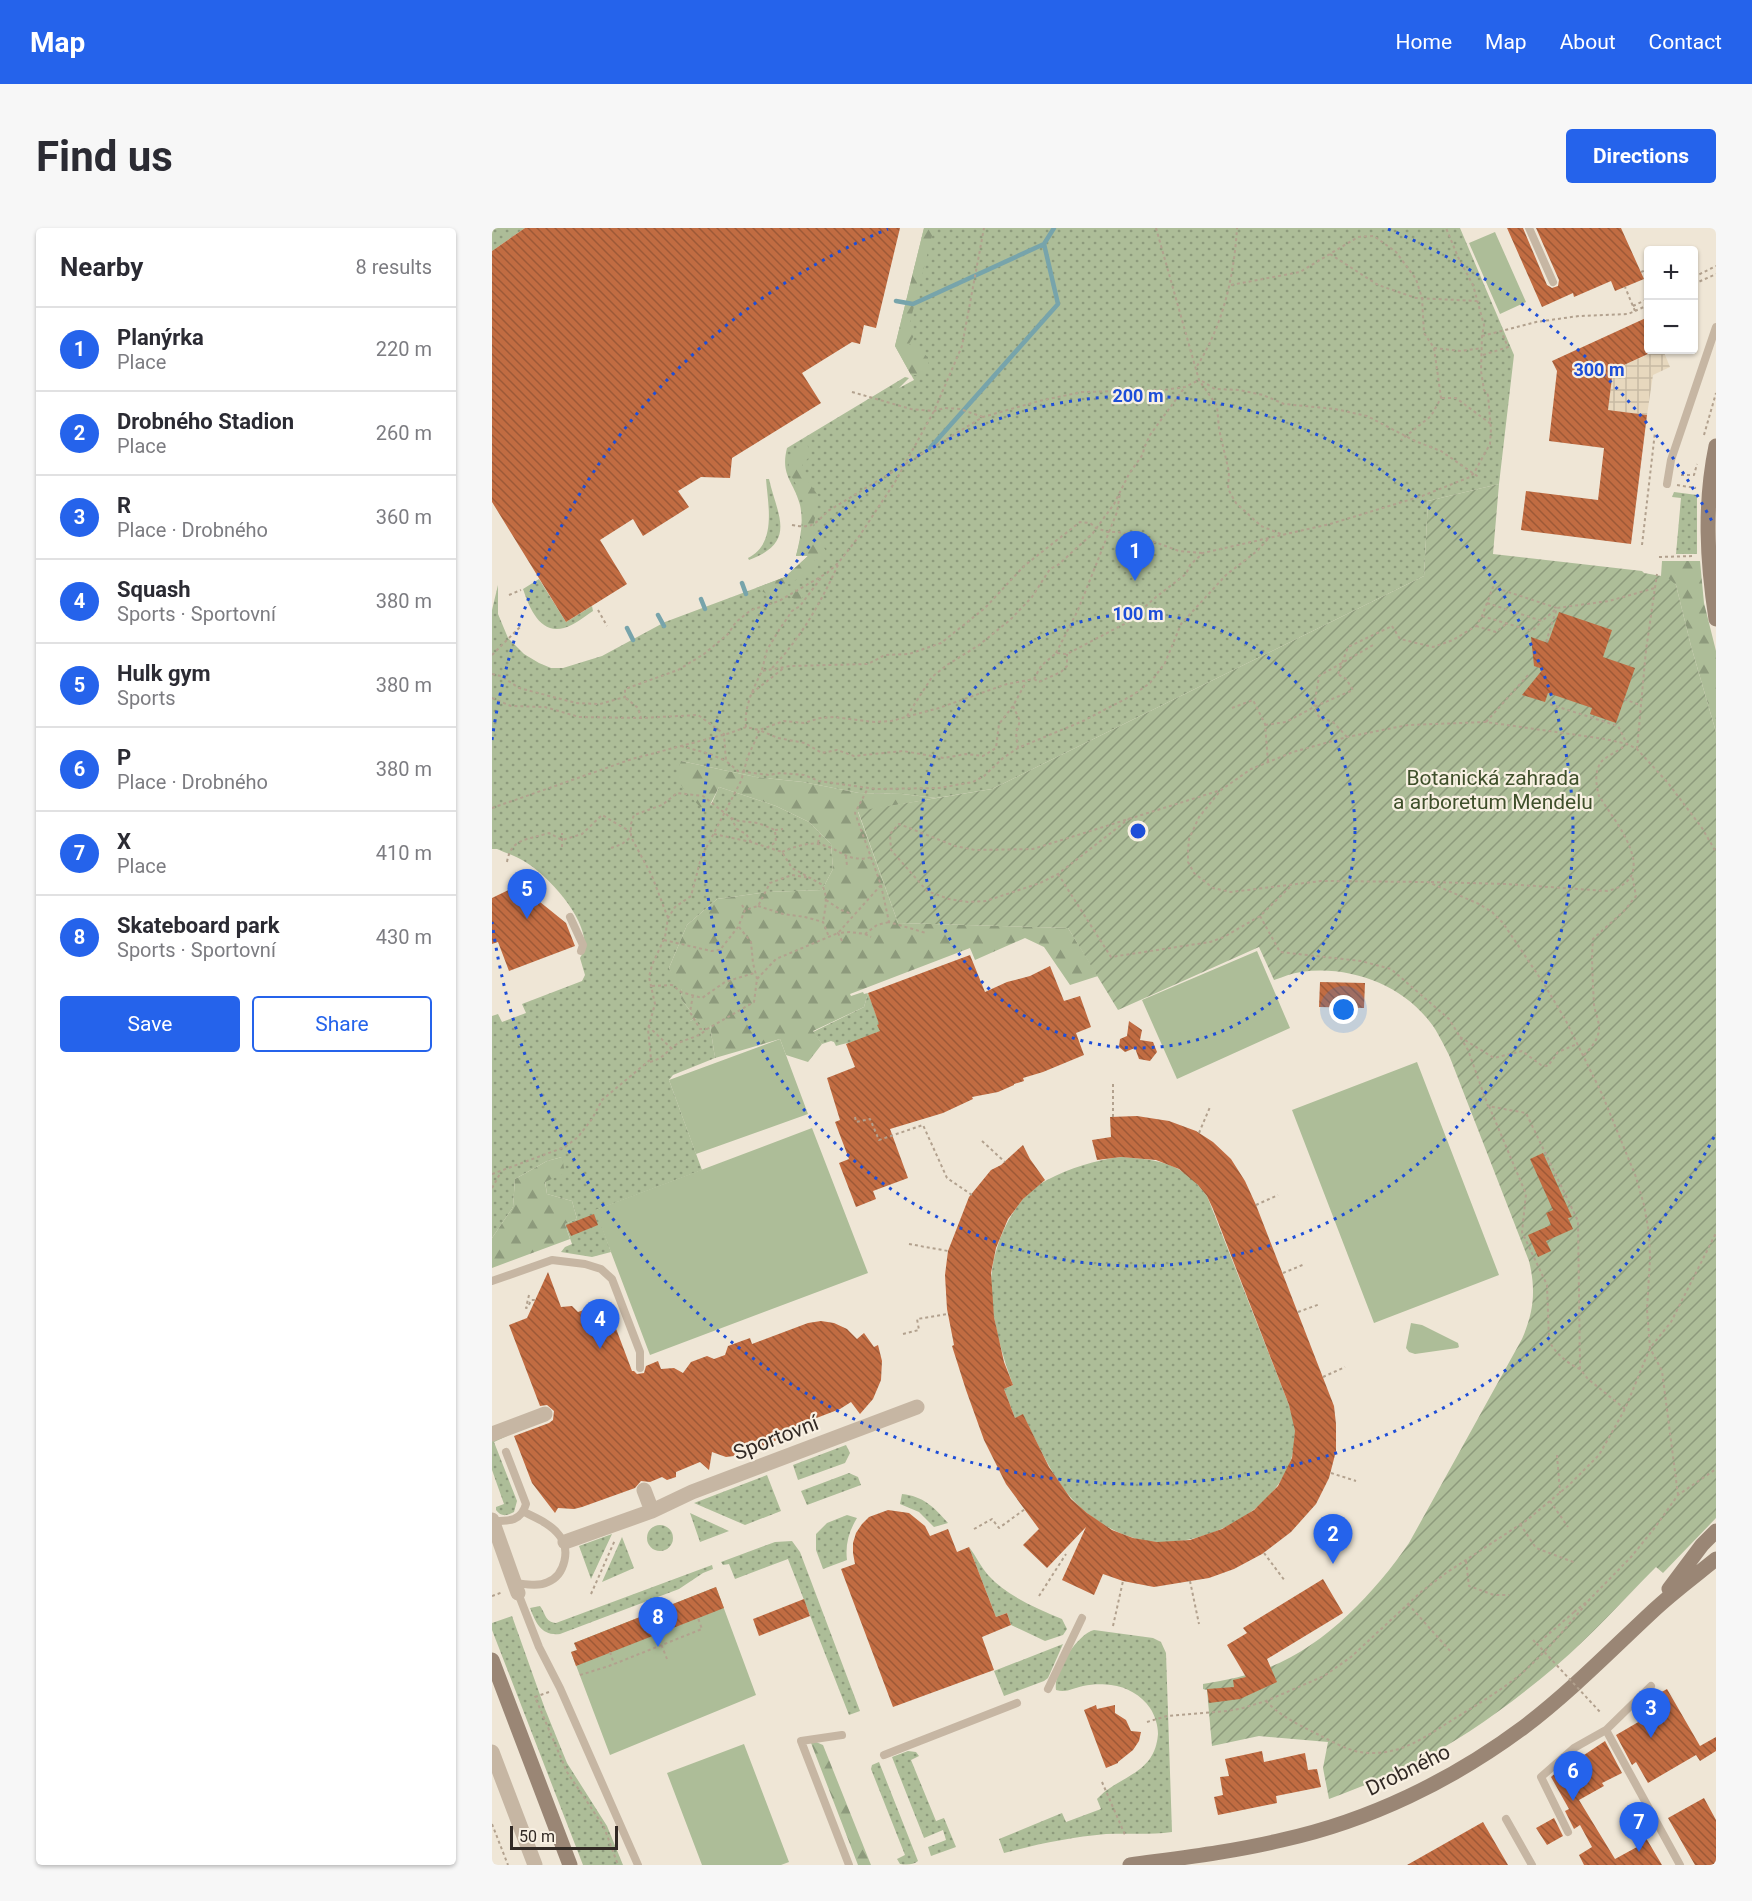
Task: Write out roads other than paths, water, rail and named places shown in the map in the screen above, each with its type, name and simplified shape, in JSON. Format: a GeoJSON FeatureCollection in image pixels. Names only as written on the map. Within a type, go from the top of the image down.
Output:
{"type":"FeatureCollection","features":[{"type":"Feature","properties":{"kind":"main road"},"geometry":{"type":"LineString","coordinates":[[1709,445],[1707,556],[1716,619]]}},
{"type":"Feature","properties":{"kind":"main road","name":"Drobného"},"geometry":{"type":"LineString","coordinates":[[1655,1609],[1702,1545],[1716,1531]]}},
{"type":"Feature","properties":{"kind":"main road","name":"Drobného"},"geometry":{"type":"LineString","coordinates":[[1130,1865],[1282,1840],[1347,1821],[1400,1800],[1448,1776],[1523,1727],[1599,1663],[1655,1609],[1716,1559]]}},
{"type":"Feature","properties":{"kind":"main road"},"geometry":{"type":"LineString","coordinates":[[492,1660],[570,1865]]}},
{"type":"Feature","properties":{"kind":"street","name":"Sportovní"},"geometry":{"type":"LineString","coordinates":[[565,1542],[652,1511],[692,1492],[917,1407]]}},
{"type":"Feature","properties":{"kind":"street"},"geometry":{"type":"LineString","coordinates":[[492,1434],[546,1413]]}},
{"type":"Feature","properties":{"kind":"street"},"geometry":{"type":"LineString","coordinates":[[644,1490],[652,1511]]}},
{"type":"Feature","properties":{"kind":"street"},"geometry":{"type":"LineString","coordinates":[[492,1520],[517,1588]]}},
{"type":"Feature","properties":{"kind":"street"},"geometry":{"type":"LineString","coordinates":[[492,1752],[535,1865]]}},
{"type":"Feature","properties":{"kind":"lane"},"geometry":{"type":"LineString","coordinates":[[1529,228],[1553,282]]}},
{"type":"Feature","properties":{"kind":"lane"},"geometry":{"type":"LineString","coordinates":[[1670,484],[1671,460],[1716,327]]}},
{"type":"Feature","properties":{"kind":"lane"},"geometry":{"type":"LineString","coordinates":[[570,917],[583,945],[581,951]]}},
{"type":"Feature","properties":{"kind":"lane"},"geometry":{"type":"LineString","coordinates":[[492,1281],[552,1260],[585,1264],[601,1269],[612,1279],[640,1352],[640,1368]]}},
{"type":"Feature","properties":{"kind":"lane"},"geometry":{"type":"LineString","coordinates":[[492,1520],[511,1522],[524,1512],[526,1504],[506,1452]]}},
{"type":"Feature","properties":{"kind":"lane"},"geometry":{"type":"LineString","coordinates":[[524,1512],[552,1528],[565,1542],[566,1550],[564,1563],[555,1577],[548,1582],[517,1588],[539,1647],[560,1688],[638,1865]]}},
{"type":"Feature","properties":{"kind":"lane"},"geometry":{"type":"LineString","coordinates":[[1048,1689],[1082,1618]]}},
{"type":"Feature","properties":{"kind":"lane"},"geometry":{"type":"LineString","coordinates":[[1568,1832],[1541,1777],[1574,1748],[1606,1730],[1651,1686]]}},
{"type":"Feature","properties":{"kind":"lane"},"geometry":{"type":"LineString","coordinates":[[884,1755],[1017,1703]]}},
{"type":"Feature","properties":{"kind":"lane"},"geometry":{"type":"LineString","coordinates":[[1606,1730],[1680,1865]]}},
{"type":"Feature","properties":{"kind":"lane"},"geometry":{"type":"LineString","coordinates":[[842,1735],[801,1741],[849,1865]]}},
{"type":"Feature","properties":{"kind":"lane"},"geometry":{"type":"LineString","coordinates":[[1506,1819],[1532,1865]]}},
{"type":"Feature","properties":{"kind":"waterway"},"geometry":{"type":"LineString","coordinates":[[896,301],[913,304],[1044,244],[1054,228]]}},
{"type":"Feature","properties":{"kind":"waterway"},"geometry":{"type":"LineString","coordinates":[[930,448],[1058,304],[1044,244]]}},
{"type":"Feature","properties":{"kind":"waterway"},"geometry":{"type":"LineString","coordinates":[[742,583],[746,594]]}},
{"type":"Feature","properties":{"kind":"waterway"},"geometry":{"type":"LineString","coordinates":[[701,599],[705,609]]}},
{"type":"Feature","properties":{"kind":"waterway"},"geometry":{"type":"LineString","coordinates":[[658,615],[664,626]]}},
{"type":"Feature","properties":{"kind":"waterway"},"geometry":{"type":"LineString","coordinates":[[627,628],[633,640]]}},
{"type":"Feature","properties":{"kind":"place","name":"Planýrka"},"geometry":{"type":"Point","coordinates":[1135,581]}},
{"type":"Feature","properties":{"kind":"place","name":"Hulk gym"},"geometry":{"type":"Point","coordinates":[527,919]}},
{"type":"Feature","properties":{"kind":"place","name":"Squash"},"geometry":{"type":"Point","coordinates":[600,1349]}},
{"type":"Feature","properties":{"kind":"place","name":"Drobného Stadion"},"geometry":{"type":"Point","coordinates":[1333,1564]}},
{"type":"Feature","properties":{"kind":"place","name":"Skateboard park"},"geometry":{"type":"Point","coordinates":[658,1647]}},
{"type":"Feature","properties":{"kind":"place","name":"R"},"geometry":{"type":"Point","coordinates":[1651,1738]}},
{"type":"Feature","properties":{"kind":"place","name":"P"},"geometry":{"type":"Point","coordinates":[1573,1801]}},
{"type":"Feature","properties":{"kind":"place","name":"X"},"geometry":{"type":"Point","coordinates":[1639,1852]}},
{"type":"Feature","properties":{"kind":"park label","name":"Botanická zahrada a arboretum Mendelu"},"geometry":{"type":"Point","coordinates":[1493,790]}}]}
